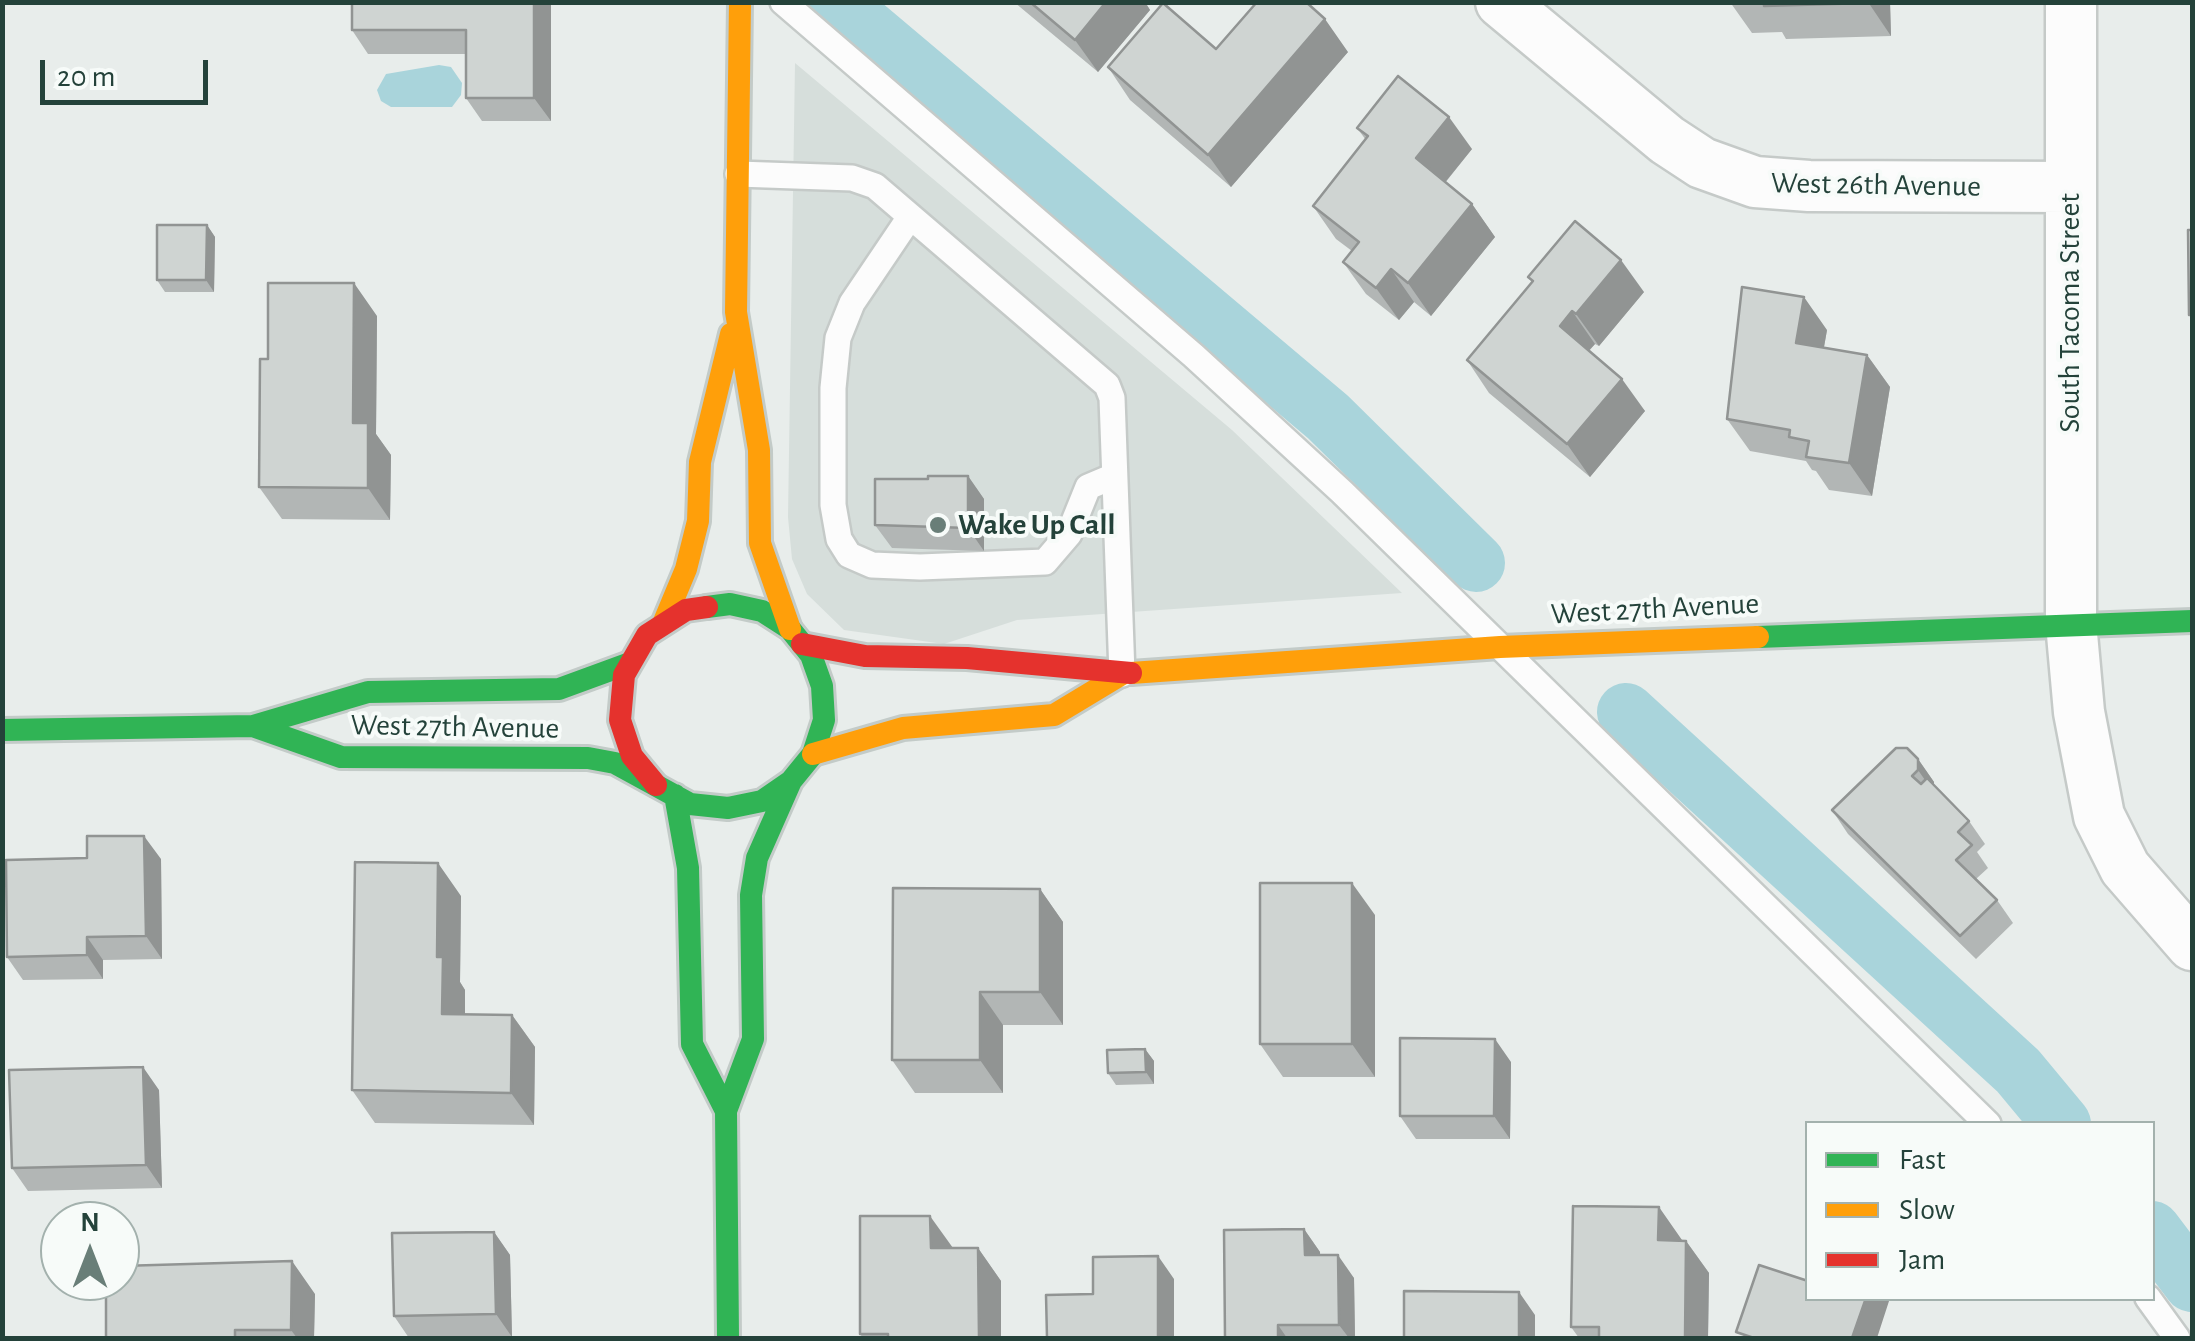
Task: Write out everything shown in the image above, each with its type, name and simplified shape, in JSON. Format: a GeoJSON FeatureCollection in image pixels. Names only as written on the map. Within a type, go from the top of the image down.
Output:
{"type":"FeatureCollection","features":[{"type":"Feature","properties":{"kind":"main road"},"geometry":{"type":"LineString","coordinates":[[740,2],[736,312],[758,450],[760,542],[796,636]]}},
{"type":"Feature","properties":{"kind":"main road"},"geometry":{"type":"LineString","coordinates":[[663,624],[686,568],[698,521],[700,462],[736,312]]}},
{"type":"Feature","properties":{"kind":"main road","name":"West 27th Avenue"},"geometry":{"type":"LineString","coordinates":[[666,790],[632,756],[620,720],[624,674],[648,636],[663,624],[686,610],[730,604],[762,611],[796,636],[865,656],[967,658],[1122,674],[1500,647],[2192,621]]}},
{"type":"Feature","properties":{"kind":"main road","name":"West 27th Avenue"},"geometry":{"type":"LineString","coordinates":[[253,726],[341,757],[588,758],[614,763],[690,804],[728,808],[762,801],[792,782],[813,754],[824,720],[822,686],[796,636]]}},
{"type":"Feature","properties":{"kind":"main road","name":"West 27th Avenue"},"geometry":{"type":"LineString","coordinates":[[2,730],[253,726],[368,692],[559,690],[630,664]]}},
{"type":"Feature","properties":{"kind":"main road","name":"West 27th Avenue"},"geometry":{"type":"LineString","coordinates":[[813,754],[903,728],[1054,714],[1122,674]]}},
{"type":"Feature","properties":{"kind":"main road"},"geometry":{"type":"LineString","coordinates":[[728,1338],[726,1110],[753,1039],[751,895],[757,858],[792,782]]}},
{"type":"Feature","properties":{"kind":"main road"},"geometry":{"type":"LineString","coordinates":[[666,790],[688,868],[692,1044],[726,1110]]}},
{"type":"Feature","properties":{"kind":"street","name":"West 26th Avenue"},"geometry":{"type":"LineString","coordinates":[[1501,2],[1667,140],[1702,163],[1755,182],[2070,188]]}},
{"type":"Feature","properties":{"kind":"street","name":"South Tacoma Street"},"geometry":{"type":"LineString","coordinates":[[2071,2],[2071,624],[2079,712],[2099,816],[2126,868],[2192,945]]}},
{"type":"Feature","properties":{"kind":"lane"},"geometry":{"type":"LineString","coordinates":[[783,2],[1194,356],[1500,647],[1985,1121]]}},
{"type":"Feature","properties":{"kind":"lane"},"geometry":{"type":"LineString","coordinates":[[738,174],[852,178],[876,186],[1107,386],[1122,674]]}},
{"type":"Feature","properties":{"kind":"lane"},"geometry":{"type":"LineString","coordinates":[[910,217],[852,303],[838,338],[832,406],[834,505],[839,539],[849,554],[872,565],[920,567],[1044,562],[1069,534],[1088,487],[1114,476]]}},
{"type":"Feature","properties":{"kind":"lane"},"geometry":{"type":"LineString","coordinates":[[2150,1301],[2177,1338]]}},
{"type":"Feature","properties":{"kind":"shaded area"},"geometry":{"type":"Polygon","coordinates":[[[795,63],[1232,430],[1402,593],[1017,620],[944,644],[844,630],[807,594],[792,559],[788,517],[795,63]]]}},
{"type":"Feature","properties":{"kind":"water"},"geometry":{"type":"Polygon","coordinates":[[[439,65],[451,67],[462,83],[461,95],[452,107],[391,107],[381,101],[377,90],[386,74],[439,65]]]}},
{"type":"Feature","properties":{"kind":"building"},"geometry":{"type":"Polygon","coordinates":[[[352,2],[534,2],[534,98],[466,98],[466,30],[352,30],[352,2]]]}},
{"type":"Feature","properties":{"kind":"building"},"geometry":{"type":"Polygon","coordinates":[[[1030,2],[1106,2],[1075,40],[1030,2]]]}},
{"type":"Feature","properties":{"kind":"building"},"geometry":{"type":"Polygon","coordinates":[[[1257,2],[1306,2],[1325,19],[1208,155],[1108,67],[1163,3],[1216,49],[1257,2]]]}},
{"type":"Feature","properties":{"kind":"building"},"geometry":{"type":"Polygon","coordinates":[[[1764,2],[1868,2],[1868,3],[1764,6],[1764,2]]]}},
{"type":"Feature","properties":{"kind":"building"},"geometry":{"type":"Polygon","coordinates":[[[1398,76],[1449,117],[1416,158],[1472,204],[1408,283],[1391,269],[1376,288],[1343,262],[1359,242],[1313,206],[1368,136],[1357,128],[1398,76]]]}},
{"type":"Feature","properties":{"kind":"building"},"geometry":{"type":"Polygon","coordinates":[[[1575,221],[1621,260],[1576,314],[1572,311],[1560,326],[1622,379],[1567,444],[1467,360],[1533,281],[1528,277],[1575,221]]]}},
{"type":"Feature","properties":{"kind":"building"},"geometry":{"type":"Polygon","coordinates":[[[157,225],[207,225],[206,280],[157,280],[157,225]]]}},
{"type":"Feature","properties":{"kind":"building"},"geometry":{"type":"Polygon","coordinates":[[[2188,230],[2192,230],[2192,315],[2189,315],[2188,230]]]}},
{"type":"Feature","properties":{"kind":"building"},"geometry":{"type":"Polygon","coordinates":[[[268,283],[354,283],[353,423],[368,423],[368,488],[259,487],[260,359],[268,359],[268,283]]]}},
{"type":"Feature","properties":{"kind":"building"},"geometry":{"type":"Polygon","coordinates":[[[1742,287],[1804,297],[1796,343],[1867,355],[1849,463],[1806,457],[1809,441],[1789,437],[1790,430],[1727,419],[1742,287]]]}},
{"type":"Feature","properties":{"kind":"building"},"geometry":{"type":"Polygon","coordinates":[[[968,476],[968,528],[875,525],[875,479],[968,476]]]}},
{"type":"Feature","properties":{"kind":"building"},"geometry":{"type":"Polygon","coordinates":[[[1896,748],[1907,748],[1918,759],[1918,770],[1912,776],[1921,784],[1927,778],[1969,821],[1958,832],[1972,845],[1956,860],[1997,900],[1960,936],[1832,810],[1896,748]]]}},
{"type":"Feature","properties":{"kind":"building"},"geometry":{"type":"Polygon","coordinates":[[[87,836],[144,836],[146,936],[87,937],[87,955],[7,957],[6,860],[87,858],[87,836]]]}},
{"type":"Feature","properties":{"kind":"building"},"geometry":{"type":"Polygon","coordinates":[[[355,862],[438,863],[437,957],[443,957],[442,1014],[512,1015],[511,1093],[352,1090],[355,862]]]}},
{"type":"Feature","properties":{"kind":"building"},"geometry":{"type":"Polygon","coordinates":[[[1260,883],[1352,883],[1352,1044],[1260,1044],[1260,883]]]}},
{"type":"Feature","properties":{"kind":"building"},"geometry":{"type":"Polygon","coordinates":[[[893,888],[1040,889],[1040,992],[980,992],[980,1060],[892,1060],[893,888]]]}},
{"type":"Feature","properties":{"kind":"building"},"geometry":{"type":"Polygon","coordinates":[[[1400,1038],[1495,1039],[1494,1116],[1400,1116],[1400,1038]]]}},
{"type":"Feature","properties":{"kind":"building"},"geometry":{"type":"Polygon","coordinates":[[[1145,1049],[1146,1072],[1108,1073],[1107,1050],[1145,1049]]]}},
{"type":"Feature","properties":{"kind":"building"},"geometry":{"type":"Polygon","coordinates":[[[143,1067],[146,1165],[12,1168],[9,1070],[143,1067]]]}},
{"type":"Feature","properties":{"kind":"building"},"geometry":{"type":"Polygon","coordinates":[[[1573,1206],[1659,1207],[1658,1240],[1686,1241],[1685,1338],[1599,1338],[1599,1327],[1571,1327],[1573,1206]]]}},
{"type":"Feature","properties":{"kind":"building"},"geometry":{"type":"Polygon","coordinates":[[[860,1216],[930,1216],[931,1248],[978,1248],[979,1338],[888,1338],[888,1334],[860,1334],[860,1216]]]}},
{"type":"Feature","properties":{"kind":"building"},"geometry":{"type":"Polygon","coordinates":[[[1304,1229],[1305,1255],[1338,1255],[1339,1325],[1278,1325],[1278,1338],[1225,1338],[1224,1230],[1304,1229]]]}},
{"type":"Feature","properties":{"kind":"building"},"geometry":{"type":"Polygon","coordinates":[[[494,1232],[496,1314],[394,1316],[392,1233],[494,1232]]]}},
{"type":"Feature","properties":{"kind":"building"},"geometry":{"type":"Polygon","coordinates":[[[1158,1256],[1158,1338],[1047,1338],[1046,1295],[1093,1294],[1093,1257],[1158,1256]]]}},
{"type":"Feature","properties":{"kind":"building"},"geometry":{"type":"Polygon","coordinates":[[[292,1261],[291,1330],[235,1330],[235,1338],[106,1338],[106,1301],[140,1301],[140,1265],[292,1261]]]}},
{"type":"Feature","properties":{"kind":"building"},"geometry":{"type":"Polygon","coordinates":[[[1759,1265],[1805,1280],[1805,1301],[1865,1301],[1852,1338],[1754,1338],[1736,1332],[1759,1265]]]}},
{"type":"Feature","properties":{"kind":"building"},"geometry":{"type":"Polygon","coordinates":[[[1404,1291],[1519,1292],[1519,1338],[1404,1338],[1404,1291]]]}},
{"type":"Feature","properties":{"kind":"waterway"},"geometry":{"type":"LineString","coordinates":[[836,2],[1328,417],[1476,563]]}},
{"type":"Feature","properties":{"kind":"waterway"},"geometry":{"type":"LineString","coordinates":[[1626,712],[2018,1071],[2060,1121]]}},
{"type":"Feature","properties":{"kind":"waterway"},"geometry":{"type":"LineString","coordinates":[[2155,1234],[2192,1283]]}},
{"type":"Feature","properties":{"kind":"traffic: fast"},"geometry":{"type":"LineString","coordinates":[[253,726],[341,757],[588,758],[615,763],[690,804],[728,808],[762,801],[791,781],[813,754],[824,720],[822,686],[811,655],[790,629],[762,611],[730,604],[707,607]]}},
{"type":"Feature","properties":{"kind":"traffic: fast"},"geometry":{"type":"LineString","coordinates":[[1758,637],[2192,621]]}},
{"type":"Feature","properties":{"kind":"traffic: fast"},"geometry":{"type":"LineString","coordinates":[[2,730],[253,726],[368,692],[559,689],[630,663]]}},
{"type":"Feature","properties":{"kind":"traffic: fast"},"geometry":{"type":"LineString","coordinates":[[728,1338],[726,1111],[753,1039],[751,895],[757,858],[791,781]]}},
{"type":"Feature","properties":{"kind":"traffic: fast"},"geometry":{"type":"LineString","coordinates":[[675,795],[688,868],[692,1044],[726,1111]]}},
{"type":"Feature","properties":{"kind":"traffic: slow"},"geometry":{"type":"LineString","coordinates":[[740,2],[736,312],[759,450],[760,543],[790,629]]}},
{"type":"Feature","properties":{"kind":"traffic: slow"},"geometry":{"type":"LineString","coordinates":[[663,624],[686,569],[698,521],[700,462],[731,334]]}},
{"type":"Feature","properties":{"kind":"traffic: slow"},"geometry":{"type":"LineString","coordinates":[[1131,673],[1500,647],[1758,637]]}},
{"type":"Feature","properties":{"kind":"traffic: slow"},"geometry":{"type":"LineString","coordinates":[[813,754],[903,728],[1054,715],[1122,674]]}},
{"type":"Feature","properties":{"kind":"traffic: jam"},"geometry":{"type":"LineString","coordinates":[[656,785],[632,756],[620,720],[624,675],[647,635],[686,610],[707,607]]}},
{"type":"Feature","properties":{"kind":"traffic: jam"},"geometry":{"type":"LineString","coordinates":[[802,644],[865,656],[967,658],[1131,673]]}},
{"type":"Feature","properties":{"kind":"place","name":"Wake Up Call"},"geometry":{"type":"Point","coordinates":[938,525]}}]}
